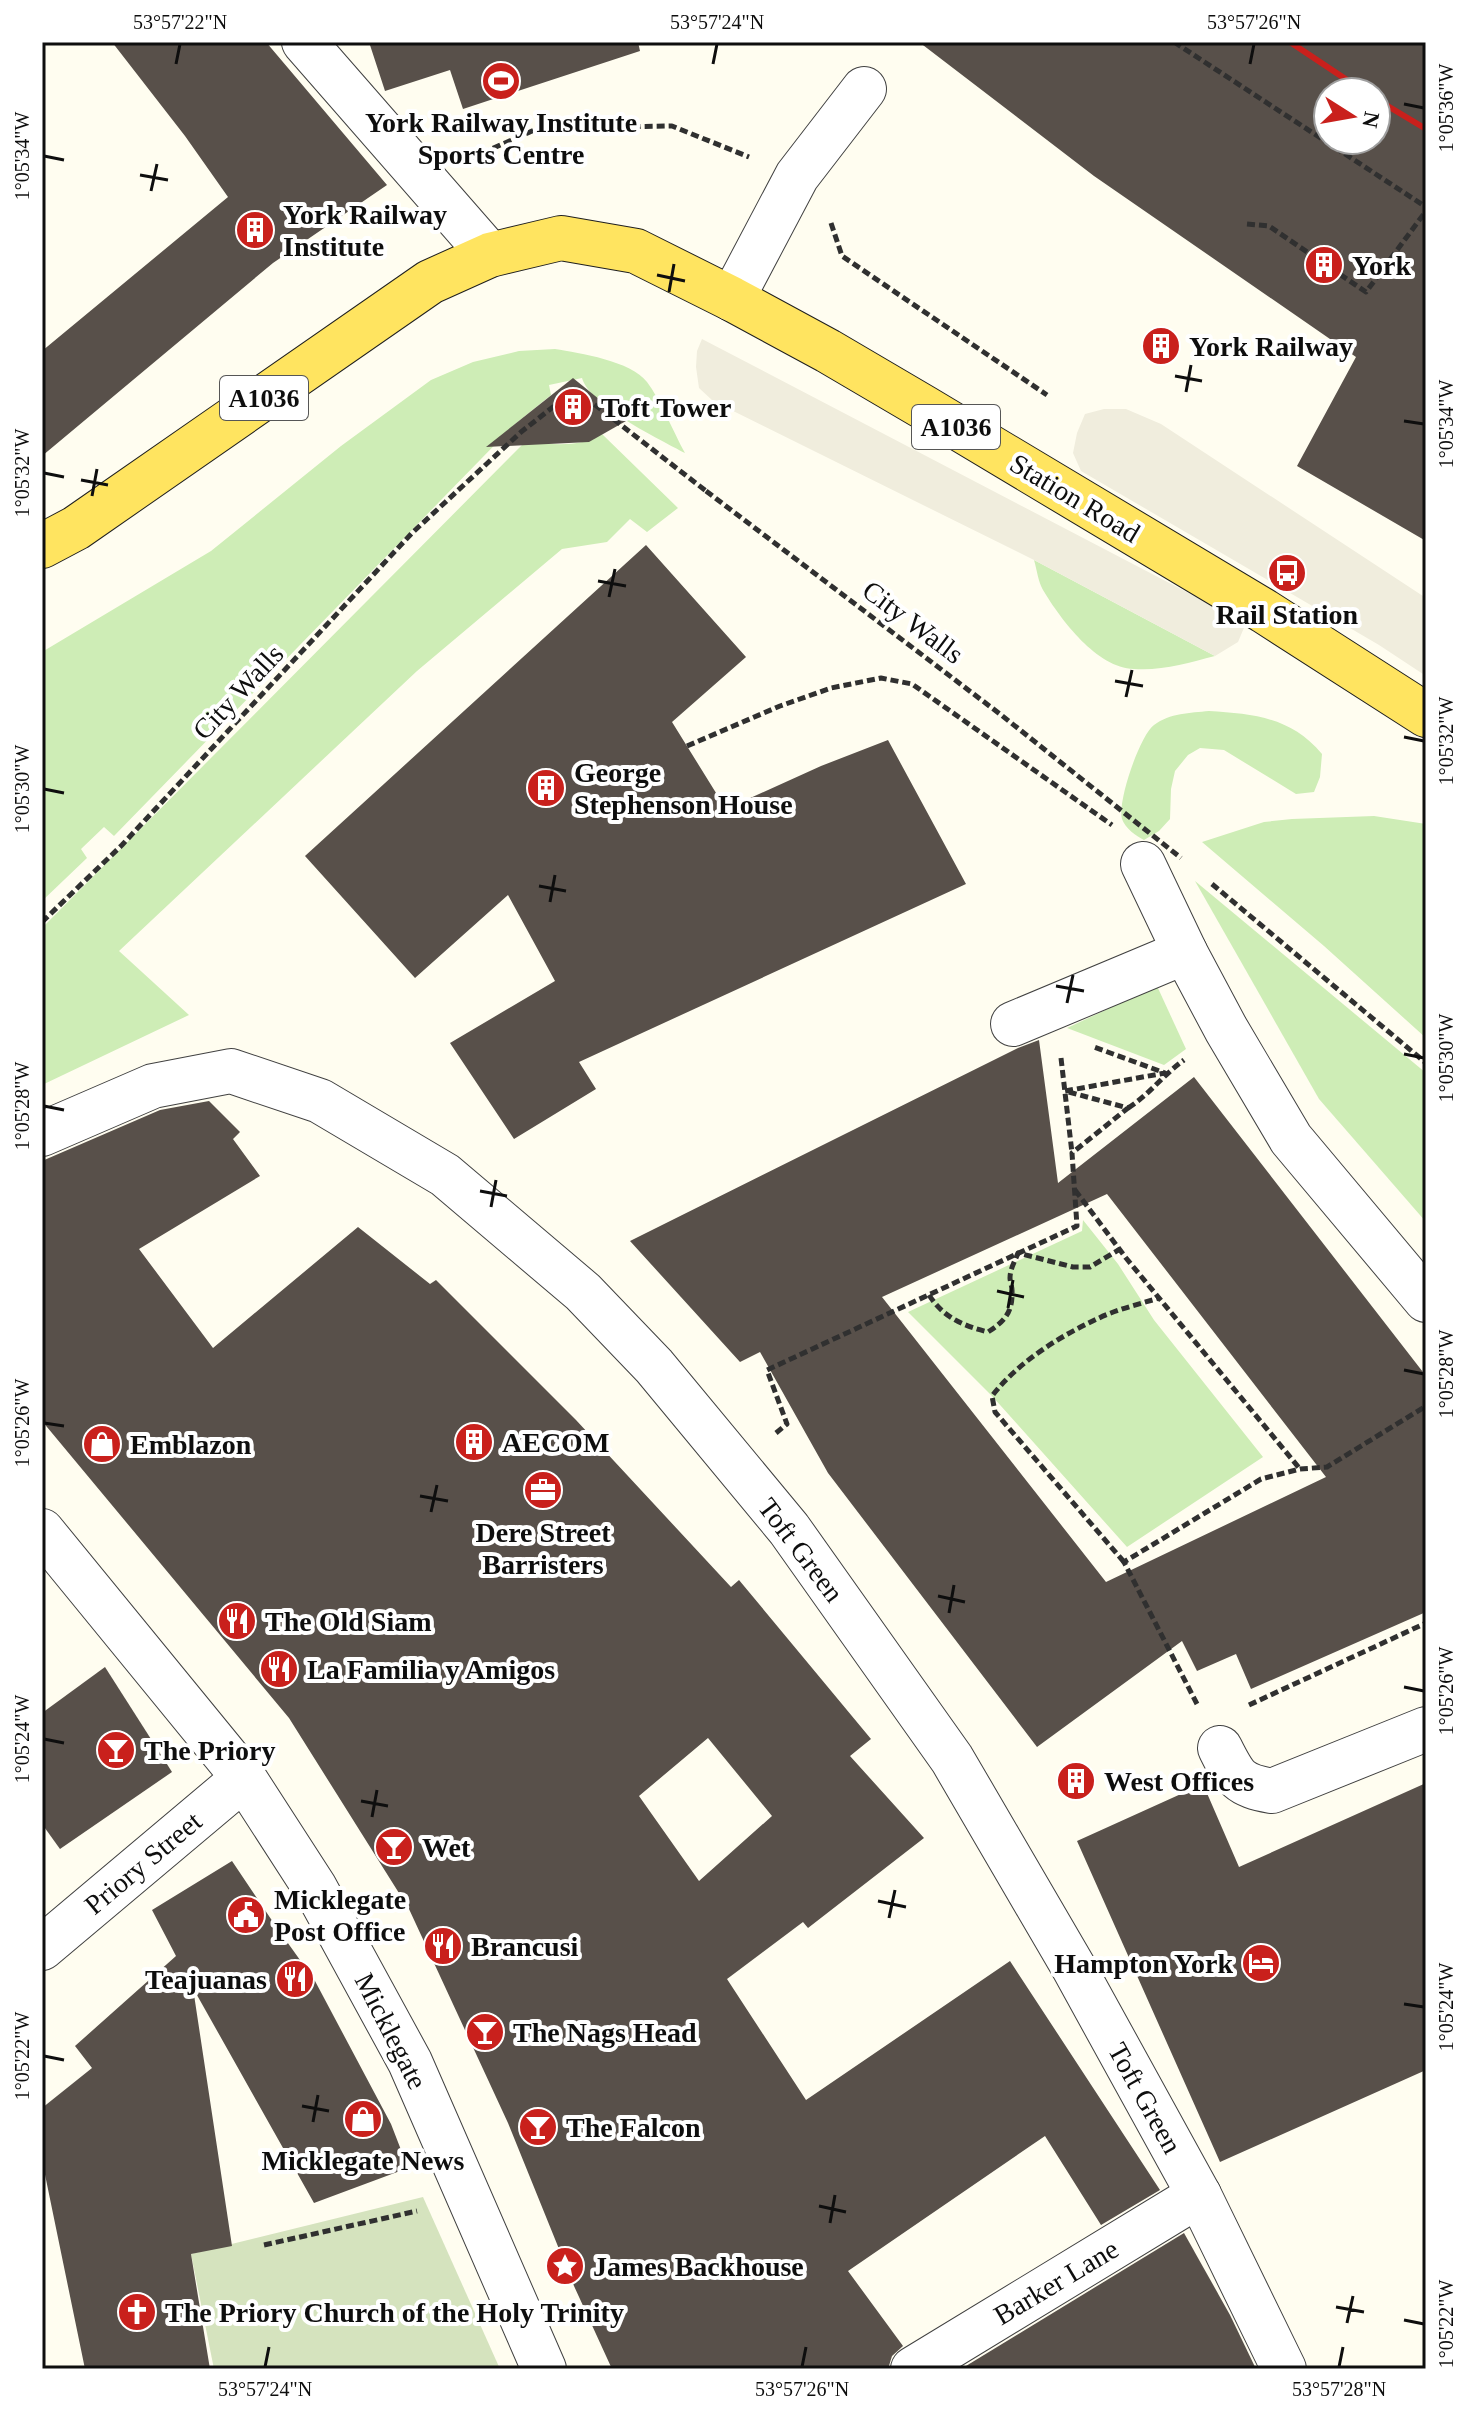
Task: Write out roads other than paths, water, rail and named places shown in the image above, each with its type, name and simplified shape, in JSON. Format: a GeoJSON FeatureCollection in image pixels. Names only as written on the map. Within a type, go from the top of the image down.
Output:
{"type":"FeatureCollection","features":[{"type":"Feature","properties":{"kind":"main road","name":"Station Road"},"geometry":{"type":"LineString","coordinates":[[490,255],[561,238],[636,251],[828,351],[1264,611],[1426,715]]}},
{"type":"Feature","properties":{"kind":"main road","name":"A1036"},"geometry":{"type":"LineString","coordinates":[[42,546],[76,528],[430,282],[490,255]]}},
{"type":"Feature","properties":{"kind":"street"},"geometry":{"type":"LineString","coordinates":[[304,42],[490,255]]}},
{"type":"Feature","properties":{"kind":"street"},"geometry":{"type":"LineString","coordinates":[[732,299],[797,176],[864,89]]}},
{"type":"Feature","properties":{"kind":"street"},"geometry":{"type":"LineString","coordinates":[[1162,861],[1185,952],[1291,1139],[1426,1300]]}},
{"type":"Feature","properties":{"kind":"street"},"geometry":{"type":"LineString","coordinates":[[1013,1024],[1185,952]]}},
{"type":"Feature","properties":{"kind":"street","name":"Toft Green"},"geometry":{"type":"LineString","coordinates":[[42,1134],[153,1086],[231,1071],[320,1101],[445,1175],[583,1292],[654,1366],[789,1529],[952,1759],[1074,1968],[1199,2195],[1284,2369]]}},
{"type":"Feature","properties":{"kind":"street","name":"Micklegate"},"geometry":{"type":"LineString","coordinates":[[42,1531],[244,1778],[315,1888],[410,2062],[544,2369]]}},
{"type":"Feature","properties":{"kind":"street"},"geometry":{"type":"LineString","coordinates":[[1214,1736],[1240,1781],[1252,1788],[1272,1791],[1426,1729]]}},
{"type":"Feature","properties":{"kind":"street","name":"Priory Street"},"geometry":{"type":"LineString","coordinates":[[42,1948],[244,1778]]}},
{"type":"Feature","properties":{"kind":"street","name":"Barker Lane"},"geometry":{"type":"LineString","coordinates":[[913,2369],[1199,2195]]}},
{"type":"Feature","properties":{"kind":"railway"},"geometry":{"type":"LineString","coordinates":[[1290,42],[1341,76]]}},
{"type":"Feature","properties":{"kind":"railway"},"geometry":{"type":"LineString","coordinates":[[1392,109],[1426,129]]}},
{"type":"Feature","properties":{"kind":"place","name":"York Railway Institute Sports Centre"},"geometry":{"type":"Point","coordinates":[501,81]}},
{"type":"Feature","properties":{"kind":"place","name":"York Railway Institute"},"geometry":{"type":"Point","coordinates":[255,230]}},
{"type":"Feature","properties":{"kind":"place","name":"York"},"geometry":{"type":"Point","coordinates":[1324,265]}},
{"type":"Feature","properties":{"kind":"place","name":"York Railway"},"geometry":{"type":"Point","coordinates":[1161,346]}},
{"type":"Feature","properties":{"kind":"place","name":"Toft Tower"},"geometry":{"type":"Point","coordinates":[573,407]}},
{"type":"Feature","properties":{"kind":"place","name":"Rail Station"},"geometry":{"type":"Point","coordinates":[1287,573]}},
{"type":"Feature","properties":{"kind":"place","name":"George Stephenson House"},"geometry":{"type":"Point","coordinates":[546,788]}},
{"type":"Feature","properties":{"kind":"place","name":"AECOM"},"geometry":{"type":"Point","coordinates":[474,1442]}},
{"type":"Feature","properties":{"kind":"place","name":"Emblazon"},"geometry":{"type":"Point","coordinates":[102,1444]}},
{"type":"Feature","properties":{"kind":"place","name":"Dere Street Barristers"},"geometry":{"type":"Point","coordinates":[543,1490]}},
{"type":"Feature","properties":{"kind":"place","name":"The Old Siam"},"geometry":{"type":"Point","coordinates":[237,1621]}},
{"type":"Feature","properties":{"kind":"place","name":"La Familia y Amigos"},"geometry":{"type":"Point","coordinates":[279,1669]}},
{"type":"Feature","properties":{"kind":"place","name":"The Priory"},"geometry":{"type":"Point","coordinates":[116,1750]}},
{"type":"Feature","properties":{"kind":"place","name":"West Offices"},"geometry":{"type":"Point","coordinates":[1076,1781]}},
{"type":"Feature","properties":{"kind":"place","name":"Wet"},"geometry":{"type":"Point","coordinates":[394,1847]}},
{"type":"Feature","properties":{"kind":"place","name":"Micklegate Post Office"},"geometry":{"type":"Point","coordinates":[246,1915]}},
{"type":"Feature","properties":{"kind":"place","name":"Brancusi"},"geometry":{"type":"Point","coordinates":[443,1946]}},
{"type":"Feature","properties":{"kind":"place","name":"Hampton York"},"geometry":{"type":"Point","coordinates":[1261,1963]}},
{"type":"Feature","properties":{"kind":"place","name":"Teajuanas"},"geometry":{"type":"Point","coordinates":[295,1979]}},
{"type":"Feature","properties":{"kind":"place","name":"The Nags Head"},"geometry":{"type":"Point","coordinates":[485,2032]}},
{"type":"Feature","properties":{"kind":"place","name":"Micklegate News"},"geometry":{"type":"Point","coordinates":[363,2119]}},
{"type":"Feature","properties":{"kind":"place","name":"The Falcon"},"geometry":{"type":"Point","coordinates":[538,2127]}},
{"type":"Feature","properties":{"kind":"place","name":"James Backhouse"},"geometry":{"type":"Point","coordinates":[565,2266]}},
{"type":"Feature","properties":{"kind":"place","name":"The Priory Church of the Holy Trinity"},"geometry":{"type":"Point","coordinates":[137,2312]}}]}
